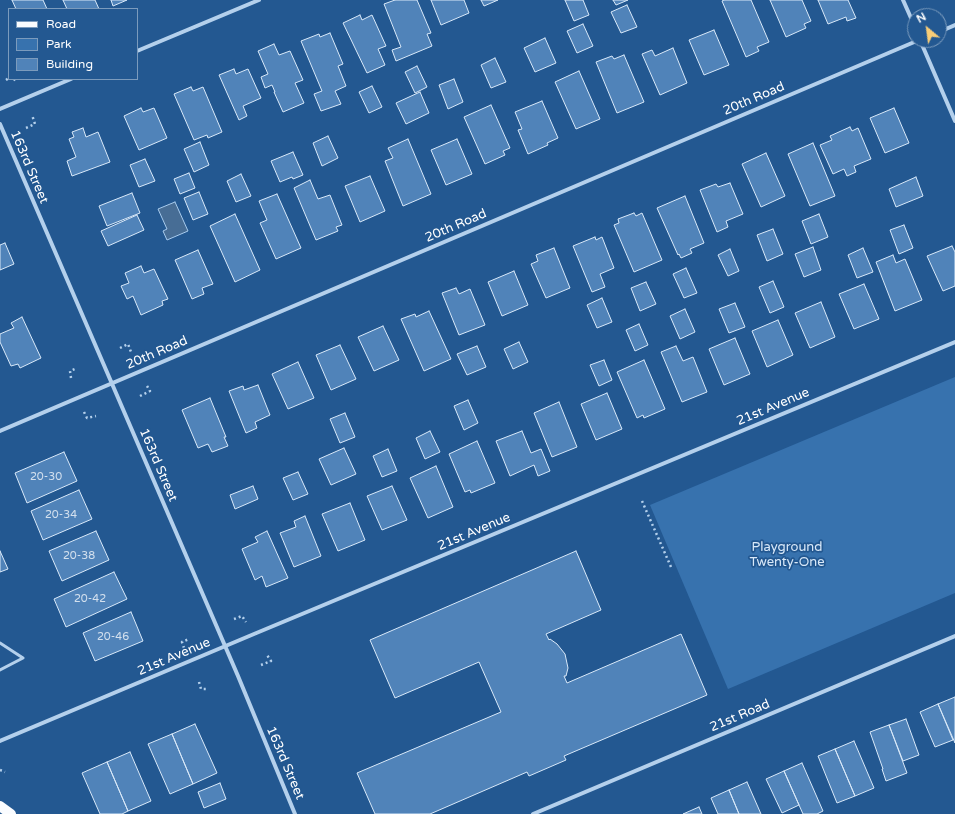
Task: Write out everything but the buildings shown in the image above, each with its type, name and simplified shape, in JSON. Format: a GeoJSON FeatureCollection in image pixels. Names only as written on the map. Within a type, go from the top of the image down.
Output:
{"type":"FeatureCollection","features":[{"type":"Feature","properties":{"kind":"main road"},"geometry":{"type":"LineString","coordinates":[[0,806],[11,814]]}},
{"type":"Feature","properties":{"kind":"street"},"geometry":{"type":"LineString","coordinates":[[138,51],[259,0]]}},
{"type":"Feature","properties":{"kind":"street","name":"20th Road"},"geometry":{"type":"LineString","coordinates":[[0,431],[907,46]]}},
{"type":"Feature","properties":{"kind":"street"},"geometry":{"type":"LineString","coordinates":[[923,48],[955,121]]}},
{"type":"Feature","properties":{"kind":"street"},"geometry":{"type":"LineString","coordinates":[[0,109],[69,80]]}},
{"type":"Feature","properties":{"kind":"street","name":"163rd Street"},"geometry":{"type":"LineString","coordinates":[[0,124],[225,646],[295,814]]}},
{"type":"Feature","properties":{"kind":"street","name":"21st Avenue"},"geometry":{"type":"LineString","coordinates":[[0,741],[955,342]]}},
{"type":"Feature","properties":{"kind":"street","name":"21st Road"},"geometry":{"type":"LineString","coordinates":[[533,814],[955,636]]}},
{"type":"Feature","properties":{"kind":"lane"},"geometry":{"type":"LineString","coordinates":[[0,643],[23,658],[0,670]]}},
{"type":"Feature","properties":{"kind":"path"},"geometry":{"type":"LineString","coordinates":[[26,128],[35,124],[32,115]]}},
{"type":"Feature","properties":{"kind":"path"},"geometry":{"type":"LineString","coordinates":[[120,348],[128,344],[132,352]]}},
{"type":"Feature","properties":{"kind":"path"},"geometry":{"type":"LineString","coordinates":[[71,378],[70,371],[77,368]]}},
{"type":"Feature","properties":{"kind":"path"},"geometry":{"type":"LineString","coordinates":[[140,396],[150,391],[147,386]]}},
{"type":"Feature","properties":{"kind":"path"},"geometry":{"type":"LineString","coordinates":[[84,412],[87,418],[96,416]]}},
{"type":"Feature","properties":{"kind":"path"},"geometry":{"type":"LineString","coordinates":[[642,500],[671,568]]}},
{"type":"Feature","properties":{"kind":"path"},"geometry":{"type":"LineString","coordinates":[[234,619],[242,616],[247,623]]}},
{"type":"Feature","properties":{"kind":"path"},"geometry":{"type":"LineString","coordinates":[[185,650],[182,642],[189,639]]}},
{"type":"Feature","properties":{"kind":"path"},"geometry":{"type":"LineString","coordinates":[[261,665],[271,661],[267,655]]}},
{"type":"Feature","properties":{"kind":"path"},"geometry":{"type":"LineString","coordinates":[[199,682],[202,689],[207,689]]}},
{"type":"Feature","properties":{"kind":"path"},"geometry":{"type":"LineString","coordinates":[[0,770],[5,772]]}},
{"type":"Feature","properties":{"kind":"green space","name":"Playground Twenty-One"},"geometry":{"type":"Polygon","coordinates":[[[955,377],[955,593],[728,689],[650,505],[955,377]]]}},
{"type":"Feature","properties":{"kind":"shaded area"},"geometry":{"type":"Polygon","coordinates":[[[175,202],[188,231],[167,240],[163,231],[167,229],[158,209],[175,202]]]}}]}
